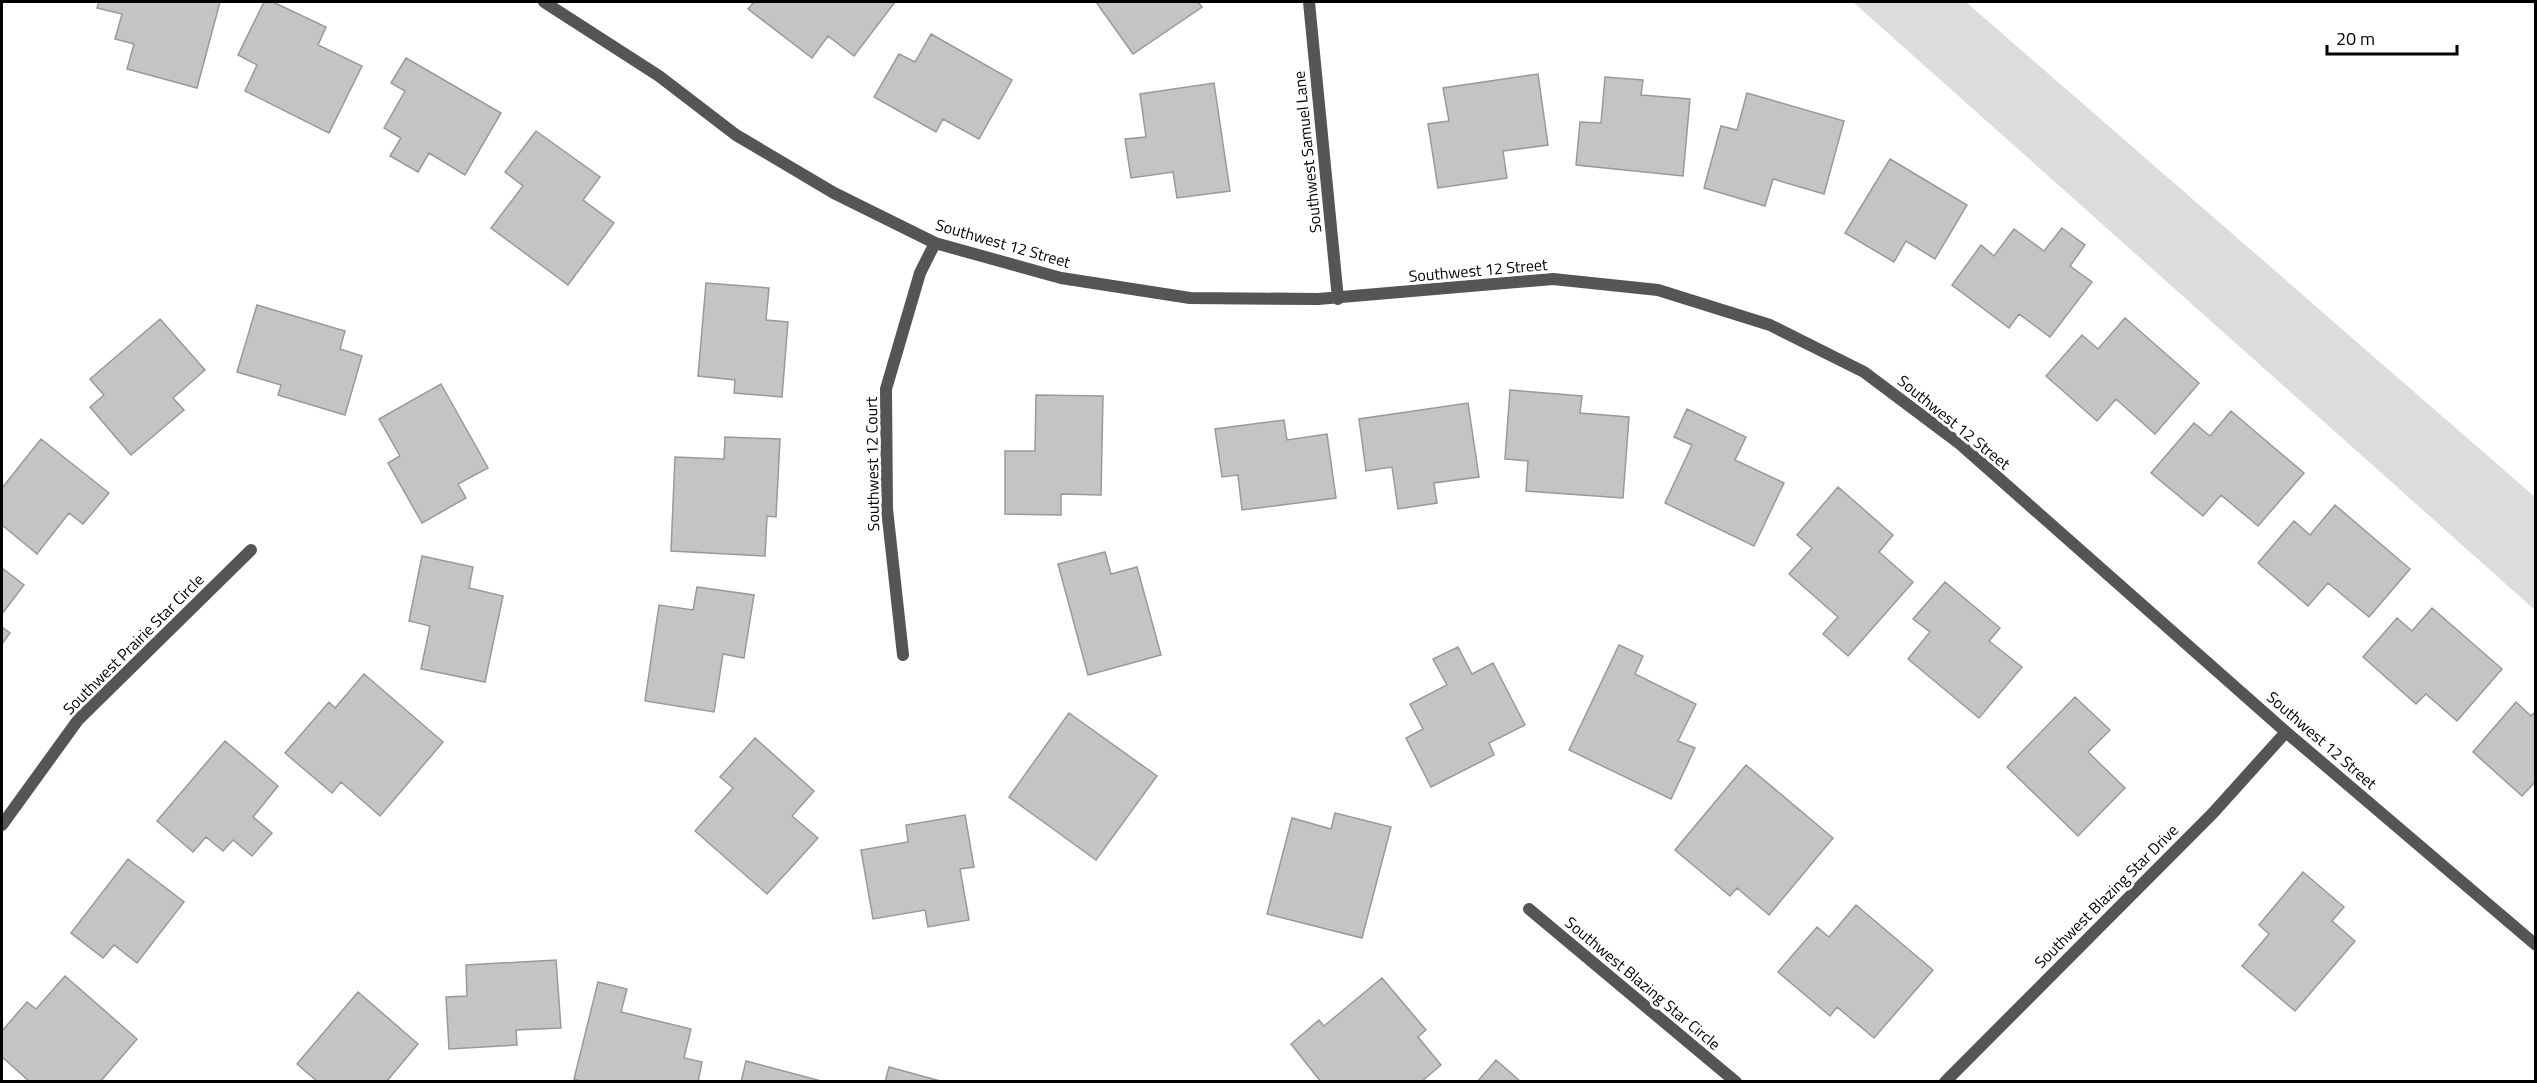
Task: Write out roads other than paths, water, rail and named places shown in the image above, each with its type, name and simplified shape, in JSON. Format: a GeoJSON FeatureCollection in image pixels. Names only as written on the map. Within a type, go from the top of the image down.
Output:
{"type":"FeatureCollection","features":[{"type":"Feature","properties":{"kind":"street","name":"Southwest 12 Street"},"geometry":{"type":"LineString","coordinates":[[544,2],[659,76],[736,135],[834,194],[934,243],[1061,278],[1190,298],[1338,299],[1553,279],[1658,290],[1770,325],[1864,372],[1960,444],[2286,732],[2535,945]]}},
{"type":"Feature","properties":{"kind":"street","name":"Southwest Samuel Lane"},"geometry":{"type":"LineString","coordinates":[[1309,2],[1338,299]]}},
{"type":"Feature","properties":{"kind":"street","name":"Southwest 12 Court"},"geometry":{"type":"LineString","coordinates":[[903,656],[887,509],[886,389],[920,273],[934,243]]}},
{"type":"Feature","properties":{"kind":"street","name":"Southwest Prairie Star Circle"},"geometry":{"type":"LineString","coordinates":[[2,825],[78,720],[251,550]]}},
{"type":"Feature","properties":{"kind":"street","name":"Southwest Blazing Star Drive"},"geometry":{"type":"LineString","coordinates":[[1945,1082],[2213,813],[2286,732]]}},
{"type":"Feature","properties":{"kind":"street","name":"Southwest Blazing Star Circle"},"geometry":{"type":"LineString","coordinates":[[1529,909],[1736,1082]]}}]}
